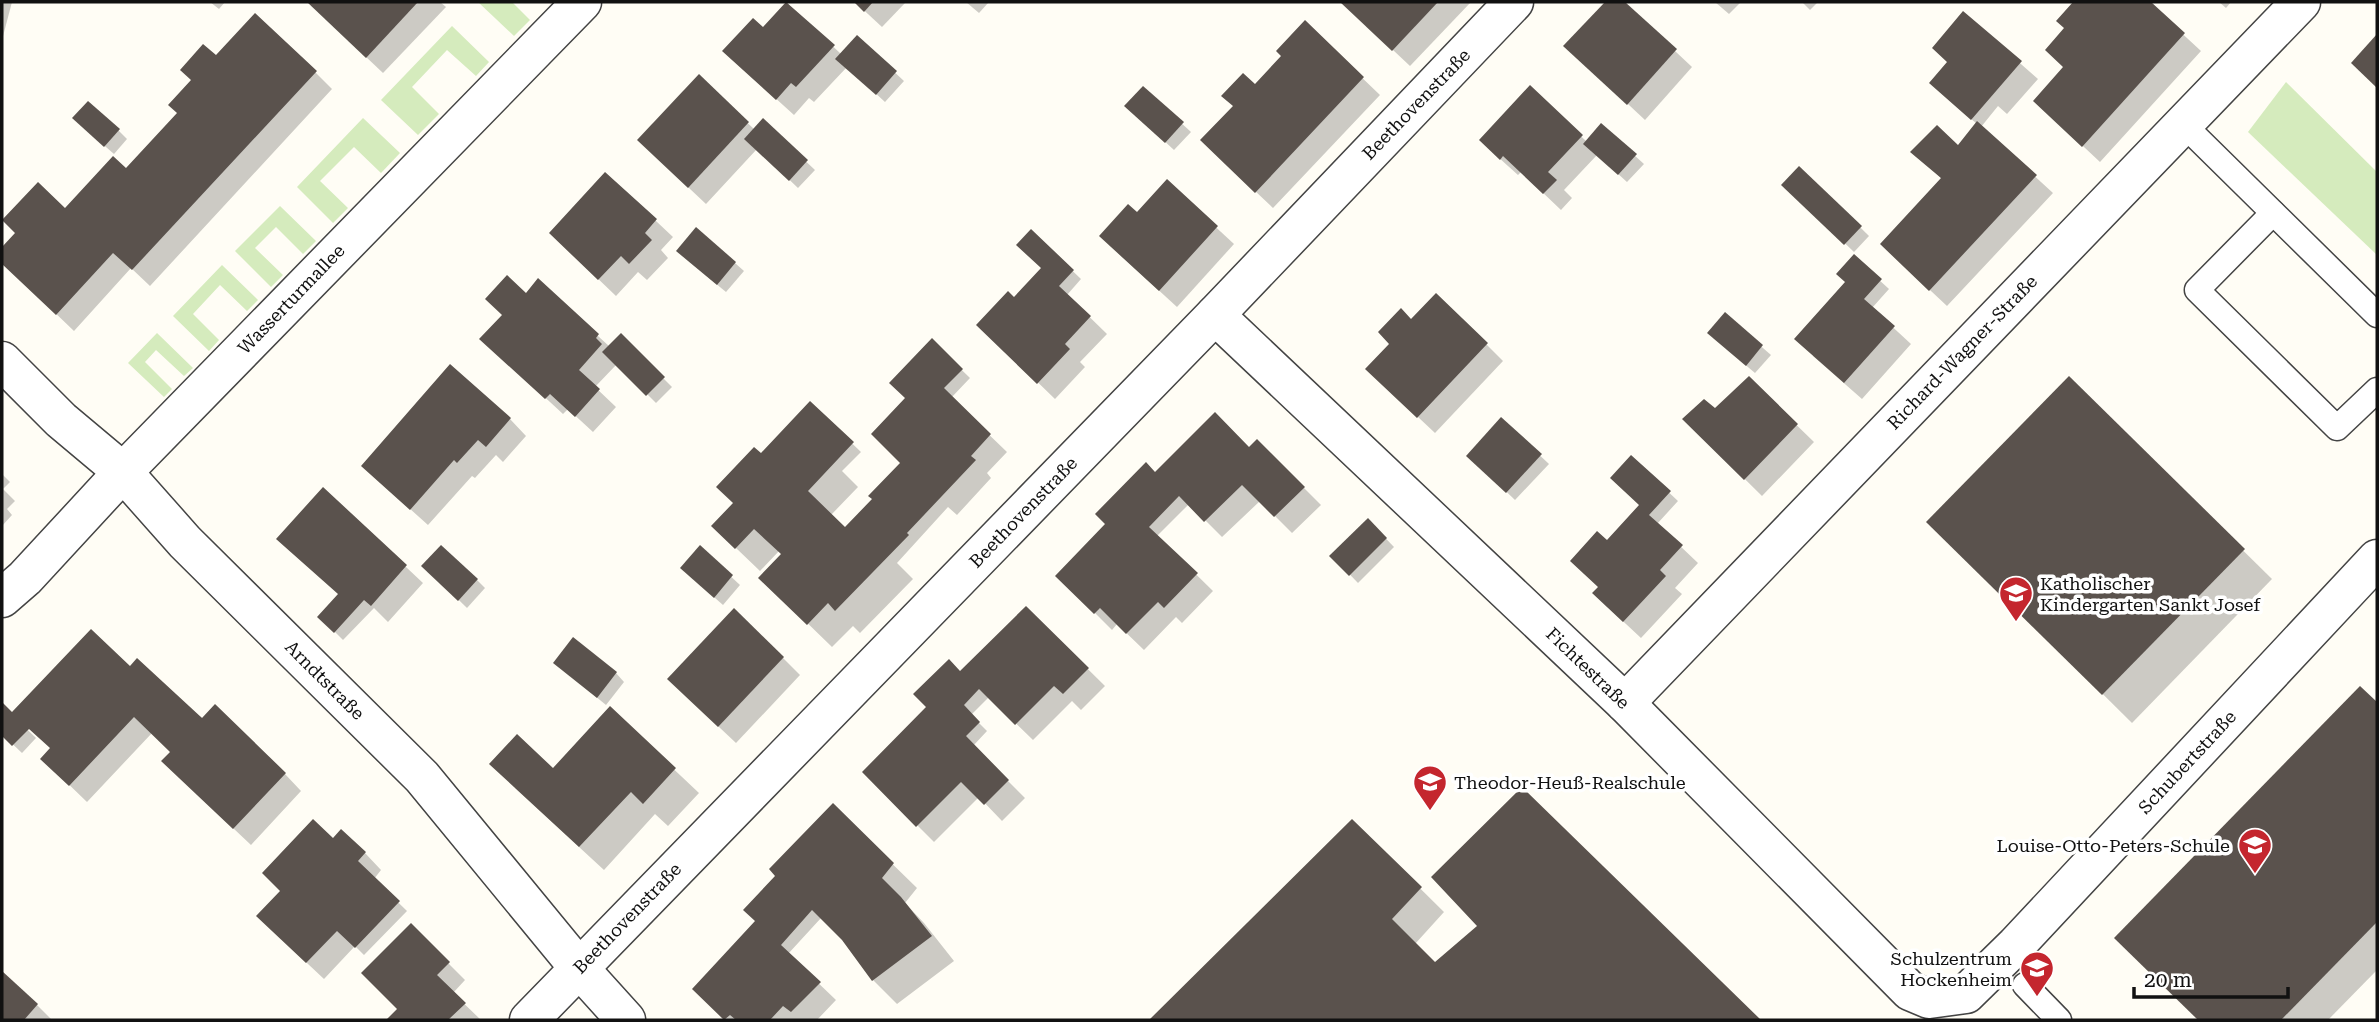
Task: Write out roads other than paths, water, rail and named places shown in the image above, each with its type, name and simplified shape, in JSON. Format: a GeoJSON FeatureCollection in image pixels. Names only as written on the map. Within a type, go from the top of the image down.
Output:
{"type":"FeatureCollection","features":[{"type":"Feature","properties":{"kind":"street","name":"Wasserturmallee"},"geometry":{"type":"LineString","coordinates":[[2,598],[25,578],[123,472],[582,2]]}},
{"type":"Feature","properties":{"kind":"street","name":"Beethovenstraße"},"geometry":{"type":"LineString","coordinates":[[529,1020],[1215,315],[1514,2]]}},
{"type":"Feature","properties":{"kind":"street","name":"Richard-Wagner-Straße"},"geometry":{"type":"LineString","coordinates":[[1625,703],[2301,2]]}},
{"type":"Feature","properties":{"kind":"street","name":"Fichtestraße"},"geometry":{"type":"LineString","coordinates":[[1215,315],[1625,703],[1910,991],[1929,999],[1966,994]]}},
{"type":"Feature","properties":{"kind":"street","name":"Arndtstraße"},"geometry":{"type":"LineString","coordinates":[[2,361],[61,420],[123,472],[186,542],[422,777],[579,968],[626,1020]]}},
{"type":"Feature","properties":{"kind":"street","name":"Schubertstraße"},"geometry":{"type":"LineString","coordinates":[[1966,994],[2026,935],[2377,559]]}},
{"type":"Feature","properties":{"kind":"lane"},"geometry":{"type":"LineString","coordinates":[[2182,123],[2377,315]]}},
{"type":"Feature","properties":{"kind":"lane"},"geometry":{"type":"LineString","coordinates":[[2273,213],[2197,290],[2337,428],[2377,390]]}},
{"type":"Feature","properties":{"kind":"lane"},"geometry":{"type":"LineString","coordinates":[[2025,985],[2059,1020]]}},
{"type":"Feature","properties":{"kind":"place","name":"Katholischer Kindergarten Sankt Josef"},"geometry":{"type":"Point","coordinates":[2016,623]}},
{"type":"Feature","properties":{"kind":"place","name":"Theodor-Heuß-Realschule"},"geometry":{"type":"Point","coordinates":[1430,812]}},
{"type":"Feature","properties":{"kind":"place","name":"Louise-Otto-Peters-Schule"},"geometry":{"type":"Point","coordinates":[2255,875]}},
{"type":"Feature","properties":{"kind":"place","name":"Schulzentrum Hockenheim"},"geometry":{"type":"Point","coordinates":[2037,998]}}]}
